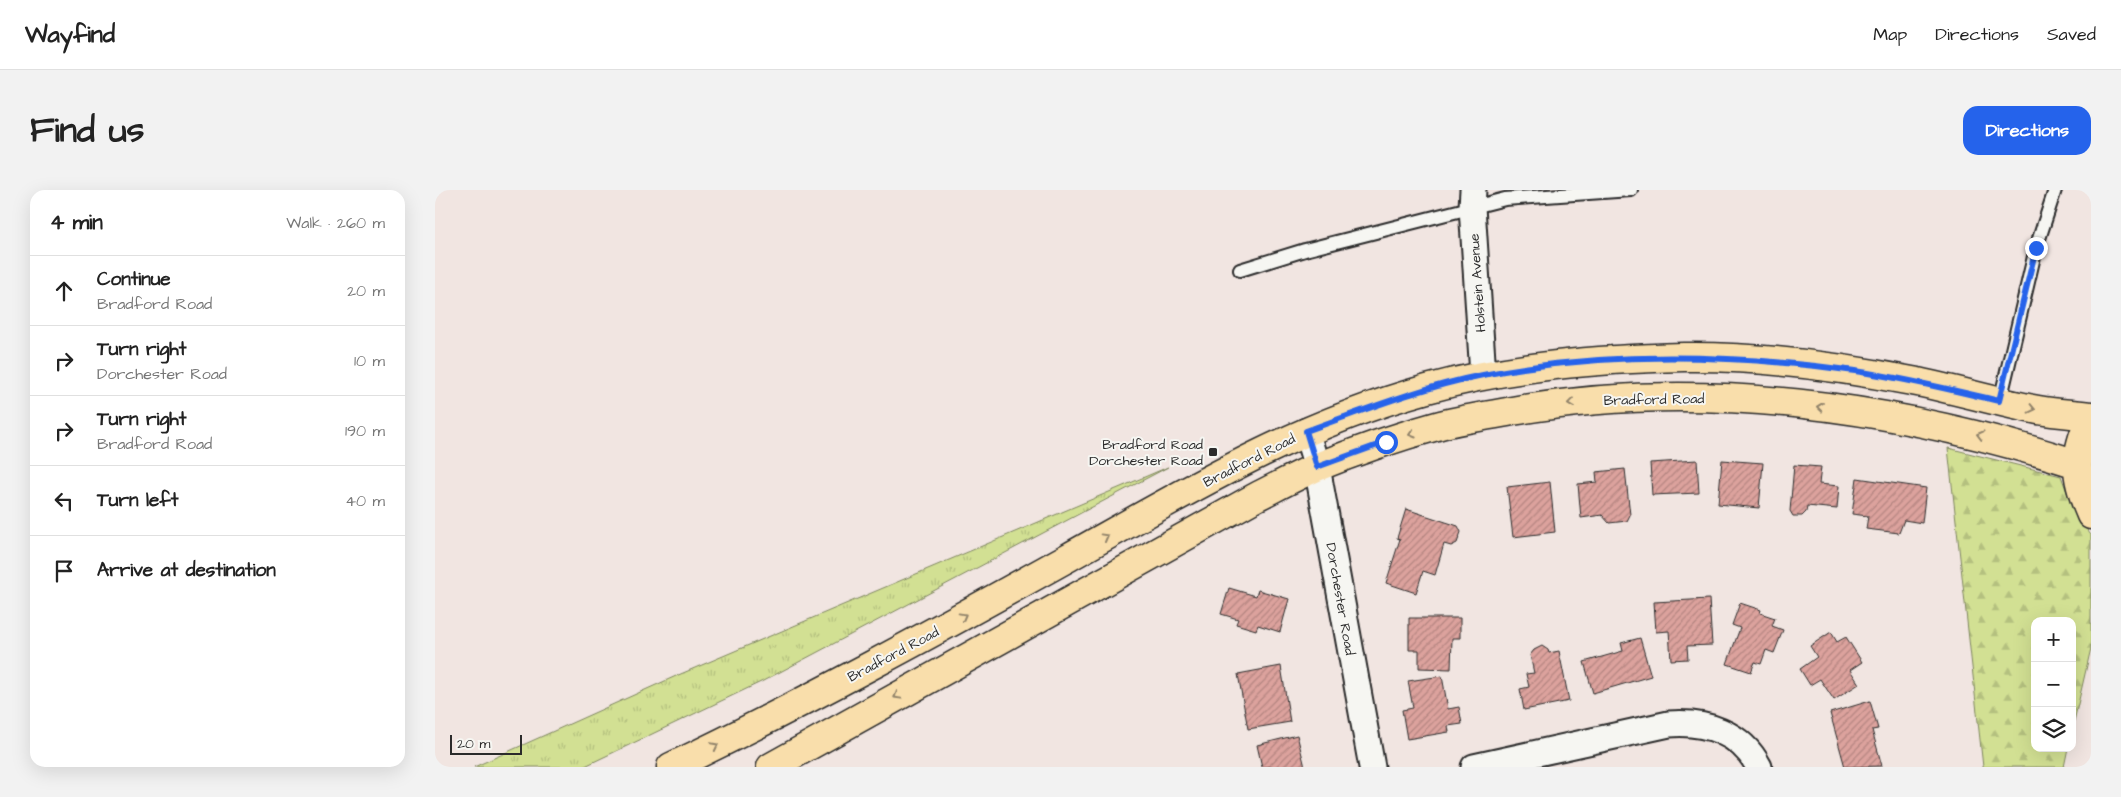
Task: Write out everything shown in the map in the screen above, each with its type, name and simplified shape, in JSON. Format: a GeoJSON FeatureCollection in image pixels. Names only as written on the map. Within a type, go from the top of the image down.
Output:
{"type":"FeatureCollection","features":[{"type":"Feature","properties":{"kind":"main road","name":"Bradford Road"},"geometry":{"type":"LineString","coordinates":[[671,767],[832,687],[1239,462],[1306,431],[1426,389],[1483,375],[1587,361],[1688,357],[1803,365],[1857,372],[1915,382],[2039,410],[2091,417]]}},
{"type":"Feature","properties":{"kind":"main road","name":"Bradford Road"},"geometry":{"type":"LineString","coordinates":[[771,767],[1256,497],[1317,467],[1386,442],[1439,426],[1484,416],[1587,401],[1690,398],[1796,404],[1907,419],[2013,443],[2077,464]]}},
{"type":"Feature","properties":{"kind":"main road"},"geometry":{"type":"LineString","coordinates":[[2091,417],[2081,439],[2077,464],[2081,491],[2091,515]]}},
{"type":"Feature","properties":{"kind":"street","name":"Holstein Avenue"},"geometry":{"type":"LineString","coordinates":[[1473,198],[1483,375]]}},
{"type":"Feature","properties":{"kind":"street","name":"Dorchester Road"},"geometry":{"type":"LineString","coordinates":[[1306,431],[1317,467],[1372,767]]}},
{"type":"Feature","properties":{"kind":"street"},"geometry":{"type":"LineString","coordinates":[[1474,767],[1669,724],[1686,722],[1720,730],[1735,739],[1748,751],[1759,767]]}},
{"type":"Feature","properties":{"kind":"lane"},"geometry":{"type":"LineString","coordinates":[[1240,270],[1473,198],[1505,198],[1631,190]]}},
{"type":"Feature","properties":{"kind":"lane"},"geometry":{"type":"LineString","coordinates":[[1999,401],[2036,248],[2055,190]]}},
{"type":"Feature","properties":{"kind":"green space"},"geometry":{"type":"Polygon","coordinates":[[[1948,448],[2061,476],[2076,516],[2091,535],[2091,648],[2076,713],[2076,617],[2031,617],[2031,752],[2067,752],[2064,767],[1983,767],[1948,448]]]}},
{"type":"Feature","properties":{"kind":"green space"},"geometry":{"type":"Polygon","coordinates":[[[1168,467],[763,681],[583,767],[474,767],[676,676],[1168,467]]]}},
{"type":"Feature","properties":{"kind":"building"},"geometry":{"type":"Polygon","coordinates":[[[1697,460],[1699,493],[1652,495],[1650,463],[1697,460]]]}},
{"type":"Feature","properties":{"kind":"building"},"geometry":{"type":"Polygon","coordinates":[[[1722,460],[1763,463],[1759,508],[1718,504],[1722,460]]]}},
{"type":"Feature","properties":{"kind":"building"},"geometry":{"type":"Polygon","coordinates":[[[1794,465],[1821,467],[1819,484],[1839,486],[1837,509],[1807,506],[1806,512],[1802,516],[1793,516],[1790,511],[1794,465]]]}},
{"type":"Feature","properties":{"kind":"building"},"geometry":{"type":"Polygon","coordinates":[[[1625,469],[1630,515],[1627,521],[1609,523],[1602,515],[1581,518],[1578,484],[1597,482],[1596,472],[1625,469]]]}},
{"type":"Feature","properties":{"kind":"building"},"geometry":{"type":"Polygon","coordinates":[[[1857,478],[1926,488],[1922,523],[1904,520],[1899,533],[1866,529],[1868,516],[1852,514],[1857,478]]]}},
{"type":"Feature","properties":{"kind":"building"},"geometry":{"type":"Polygon","coordinates":[[[1550,482],[1555,532],[1513,537],[1507,487],[1550,482]]]}},
{"type":"Feature","properties":{"kind":"building"},"geometry":{"type":"Polygon","coordinates":[[[1406,509],[1458,526],[1461,532],[1457,543],[1451,546],[1444,544],[1435,575],[1423,571],[1416,593],[1386,583],[1400,539],[1397,538],[1406,509]]]}},
{"type":"Feature","properties":{"kind":"building"},"geometry":{"type":"Polygon","coordinates":[[[1229,588],[1256,596],[1258,590],[1289,599],[1280,632],[1258,625],[1256,630],[1236,624],[1238,619],[1221,614],[1229,588]]]}},
{"type":"Feature","properties":{"kind":"building"},"geometry":{"type":"Polygon","coordinates":[[[1709,599],[1712,645],[1687,646],[1688,659],[1671,660],[1669,631],[1656,632],[1654,602],[1709,599]]]}},
{"type":"Feature","properties":{"kind":"building"},"geometry":{"type":"Polygon","coordinates":[[[1740,603],[1761,610],[1760,613],[1775,618],[1772,626],[1783,630],[1774,653],[1766,650],[1761,664],[1755,662],[1751,672],[1727,664],[1740,628],[1732,625],[1740,603]]]}},
{"type":"Feature","properties":{"kind":"building"},"geometry":{"type":"Polygon","coordinates":[[[1409,618],[1460,618],[1460,638],[1452,638],[1451,669],[1419,668],[1419,650],[1409,650],[1409,618]]]}},
{"type":"Feature","properties":{"kind":"building"},"geometry":{"type":"Polygon","coordinates":[[[1831,632],[1837,642],[1846,637],[1862,662],[1850,670],[1859,684],[1834,700],[1820,679],[1810,685],[1800,669],[1817,657],[1810,646],[1831,632]]]}},
{"type":"Feature","properties":{"kind":"building"},"geometry":{"type":"Polygon","coordinates":[[[1640,638],[1651,676],[1593,693],[1584,662],[1623,651],[1621,643],[1640,638]]]}},
{"type":"Feature","properties":{"kind":"building"},"geometry":{"type":"Polygon","coordinates":[[[1542,646],[1549,653],[1559,651],[1569,701],[1524,710],[1520,689],[1529,687],[1526,674],[1534,673],[1530,655],[1534,650],[1542,646]]]}},
{"type":"Feature","properties":{"kind":"building"},"geometry":{"type":"Polygon","coordinates":[[[1281,666],[1290,722],[1248,729],[1238,674],[1281,666]]]}},
{"type":"Feature","properties":{"kind":"building"},"geometry":{"type":"Polygon","coordinates":[[[1442,676],[1448,709],[1459,707],[1462,724],[1448,726],[1449,732],[1407,739],[1402,710],[1413,708],[1408,681],[1442,676]]]}},
{"type":"Feature","properties":{"kind":"building"},"geometry":{"type":"Polygon","coordinates":[[[1870,701],[1878,729],[1872,730],[1882,766],[1845,767],[1830,713],[1870,701]]]}},
{"type":"Feature","properties":{"kind":"building"},"geometry":{"type":"Polygon","coordinates":[[[1297,735],[1305,767],[1262,767],[1257,745],[1297,735]]]}},
{"type":"Feature","properties":{"kind":"place","name":"Bradford Road Dorchester Road"},"geometry":{"type":"Point","coordinates":[1213,452]}},
{"type":"Feature","properties":{"kind":"route"},"geometry":{"type":"LineString","coordinates":[[1386,442],[1317,467],[1306,431],[1426,389],[1483,375],[1587,361],[1688,357],[1803,365],[1915,382],[1999,401],[2036,248]]}}]}
